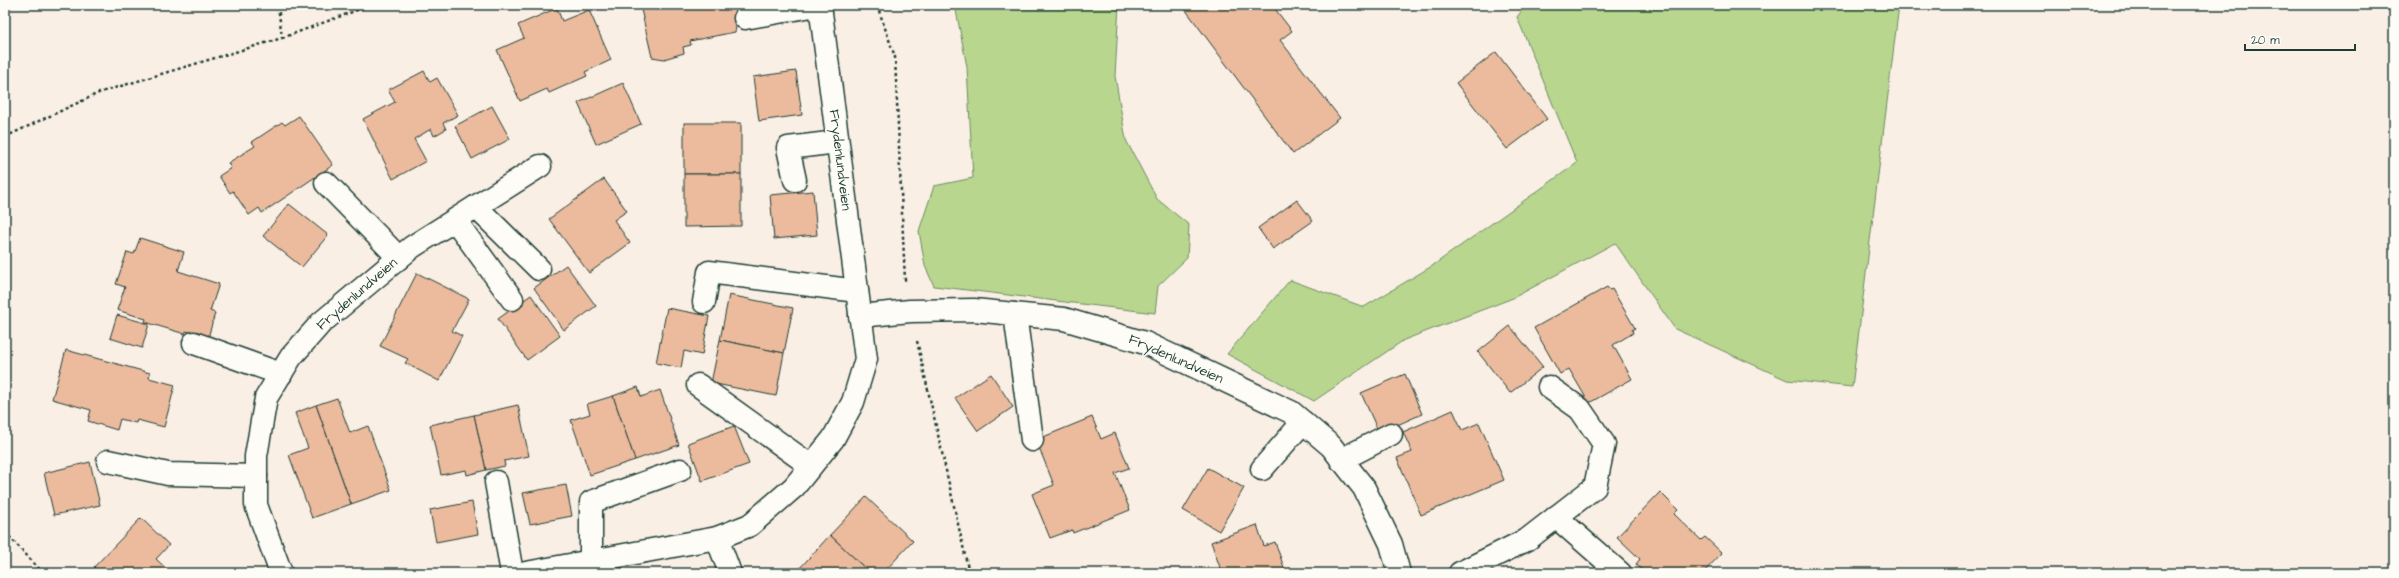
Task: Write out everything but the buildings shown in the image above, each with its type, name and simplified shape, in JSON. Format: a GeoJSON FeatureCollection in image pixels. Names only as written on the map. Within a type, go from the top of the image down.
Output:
{"type":"FeatureCollection","features":[{"type":"Feature","properties":{"kind":"street"},"geometry":{"type":"LineString","coordinates":[[746,18],[817,5]]}},
{"type":"Feature","properties":{"kind":"street","name":"Frydenlundveien"},"geometry":{"type":"LineString","coordinates":[[526,573],[568,569],[591,562],[716,538],[750,525],[794,487],[833,439],[853,402],[866,359],[820,5]]}},
{"type":"Feature","properties":{"kind":"street"},"geometry":{"type":"LineString","coordinates":[[795,180],[788,148],[838,142]]}},
{"type":"Feature","properties":{"kind":"street","name":"Frydenlundveien"},"geometry":{"type":"LineString","coordinates":[[281,573],[256,505],[256,456],[266,398],[291,357],[321,323],[399,258],[455,220],[540,166]]}},
{"type":"Feature","properties":{"kind":"street"},"geometry":{"type":"LineString","coordinates":[[326,183],[399,258]]}},
{"type":"Feature","properties":{"kind":"street"},"geometry":{"type":"LineString","coordinates":[[476,207],[539,270]]}},
{"type":"Feature","properties":{"kind":"street"},"geometry":{"type":"LineString","coordinates":[[455,220],[512,299]]}},
{"type":"Feature","properties":{"kind":"street"},"geometry":{"type":"LineString","coordinates":[[704,302],[709,272],[857,291]]}},
{"type":"Feature","properties":{"kind":"street","name":"Frydenlundveien"},"geometry":{"type":"LineString","coordinates":[[860,316],[910,311],[974,310],[1064,319],[1145,342],[1291,412],[1331,446],[1364,488],[1391,544],[1399,573]]}},
{"type":"Feature","properties":{"kind":"street"},"geometry":{"type":"LineString","coordinates":[[1015,314],[1032,440]]}},
{"type":"Feature","properties":{"kind":"street"},"geometry":{"type":"LineString","coordinates":[[194,343],[281,374]]}},
{"type":"Feature","properties":{"kind":"street"},"geometry":{"type":"LineString","coordinates":[[698,385],[811,466]]}},
{"type":"Feature","properties":{"kind":"street"},"geometry":{"type":"LineString","coordinates":[[1460,573],[1528,539],[1595,487],[1604,444],[1580,409],[1549,387]]}},
{"type":"Feature","properties":{"kind":"street"},"geometry":{"type":"LineString","coordinates":[[1262,469],[1303,422]]}},
{"type":"Feature","properties":{"kind":"street"},"geometry":{"type":"LineString","coordinates":[[1342,460],[1391,434]]}},
{"type":"Feature","properties":{"kind":"street"},"geometry":{"type":"LineString","coordinates":[[108,461],[168,474],[256,476]]}},
{"type":"Feature","properties":{"kind":"street"},"geometry":{"type":"LineString","coordinates":[[591,562],[592,502],[680,470]]}},
{"type":"Feature","properties":{"kind":"street"},"geometry":{"type":"LineString","coordinates":[[496,482],[512,573]]}},
{"type":"Feature","properties":{"kind":"street"},"geometry":{"type":"LineString","coordinates":[[1556,517],[1620,573]]}},
{"type":"Feature","properties":{"kind":"street"},"geometry":{"type":"LineString","coordinates":[[716,538],[730,573]]}},
{"type":"Feature","properties":{"kind":"path"},"geometry":{"type":"LineString","coordinates":[[278,5],[282,38]]}},
{"type":"Feature","properties":{"kind":"path"},"geometry":{"type":"LineString","coordinates":[[5,137],[101,92],[282,38],[371,5]]}},
{"type":"Feature","properties":{"kind":"path"},"geometry":{"type":"LineString","coordinates":[[5,532],[43,573]]}},
{"type":"Feature","properties":{"kind":"green space"},"geometry":{"type":"Polygon","coordinates":[[[955,5],[1119,5],[1115,76],[1126,140],[1157,199],[1189,225],[1187,258],[1158,286],[1155,313],[934,286],[925,266],[919,231],[934,186],[973,178],[967,67],[955,5]]]}},
{"type":"Feature","properties":{"kind":"green space"},"geometry":{"type":"Polygon","coordinates":[[[1526,5],[1899,5],[1852,387],[1787,380],[1675,329],[1615,243],[1513,298],[1404,340],[1314,401],[1227,354],[1290,280],[1364,307],[1432,266],[1577,163],[1517,17],[1526,5]]]}}]}
